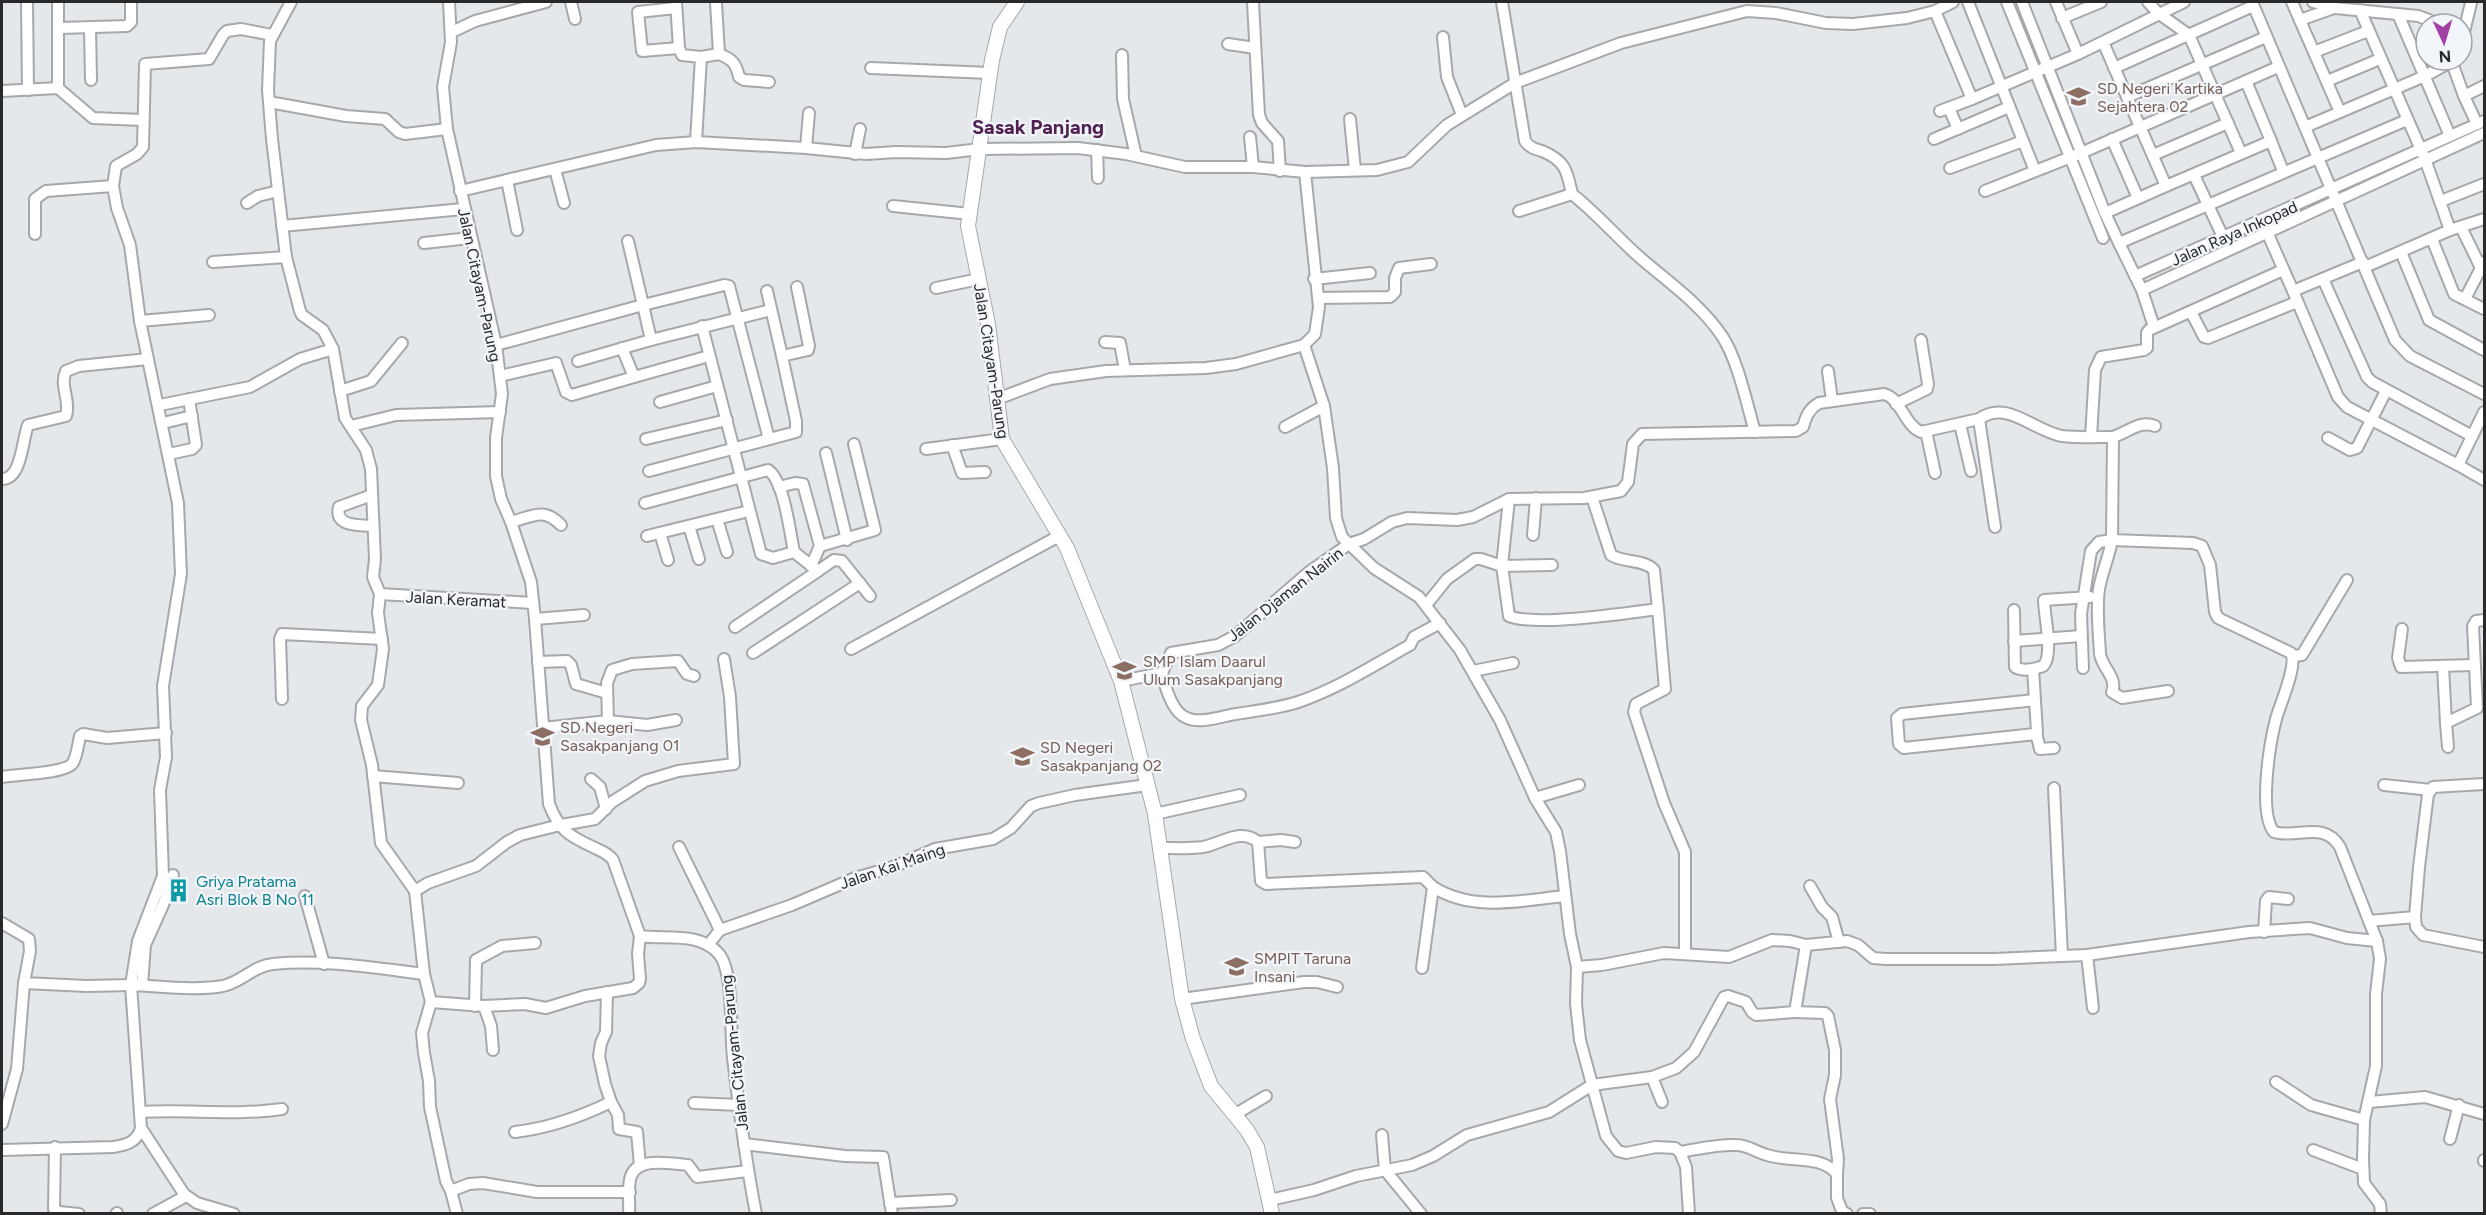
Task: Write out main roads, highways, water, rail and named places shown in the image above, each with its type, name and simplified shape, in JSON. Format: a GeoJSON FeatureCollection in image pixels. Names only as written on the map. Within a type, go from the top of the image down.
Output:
{"type":"FeatureCollection","features":[{"type":"Feature","properties":{"kind":"main road","name":"Jalan Citayam-Parung"},"geometry":{"type":"LineString","coordinates":[[1017,2],[1000,27],[990,73],[968,232],[988,324],[1002,439],[1075,567],[1121,681],[1155,814],[1182,999],[1206,1077],[1217,1096],[1257,1147],[1271,1207]]}},
{"type":"Feature","properties":{"kind":"place","name":"SD Negeri Kartika Sejahtera 02"},"geometry":{"type":"Point","coordinates":[2079,97]}},
{"type":"Feature","properties":{"kind":"place","name":"SMP Islam Daarul Ulum Sasakpanjang"},"geometry":{"type":"Point","coordinates":[1125,670]}},
{"type":"Feature","properties":{"kind":"place","name":"SD Negeri Sasakpanjang 01"},"geometry":{"type":"Point","coordinates":[542,736]}},
{"type":"Feature","properties":{"kind":"place","name":"SD Negeri Sasakpanjang 02"},"geometry":{"type":"Point","coordinates":[1022,756]}},
{"type":"Feature","properties":{"kind":"place","name":"Griya Pratama Asri Blok B No 11"},"geometry":{"type":"Point","coordinates":[178,890]}},
{"type":"Feature","properties":{"kind":"place","name":"SMPIT Taruna Insani"},"geometry":{"type":"Point","coordinates":[1236,967]}},
{"type":"Feature","properties":{"kind":"district","name":"Sasak Panjang"},"geometry":{"type":"Point","coordinates":[1038,127]}}]}
